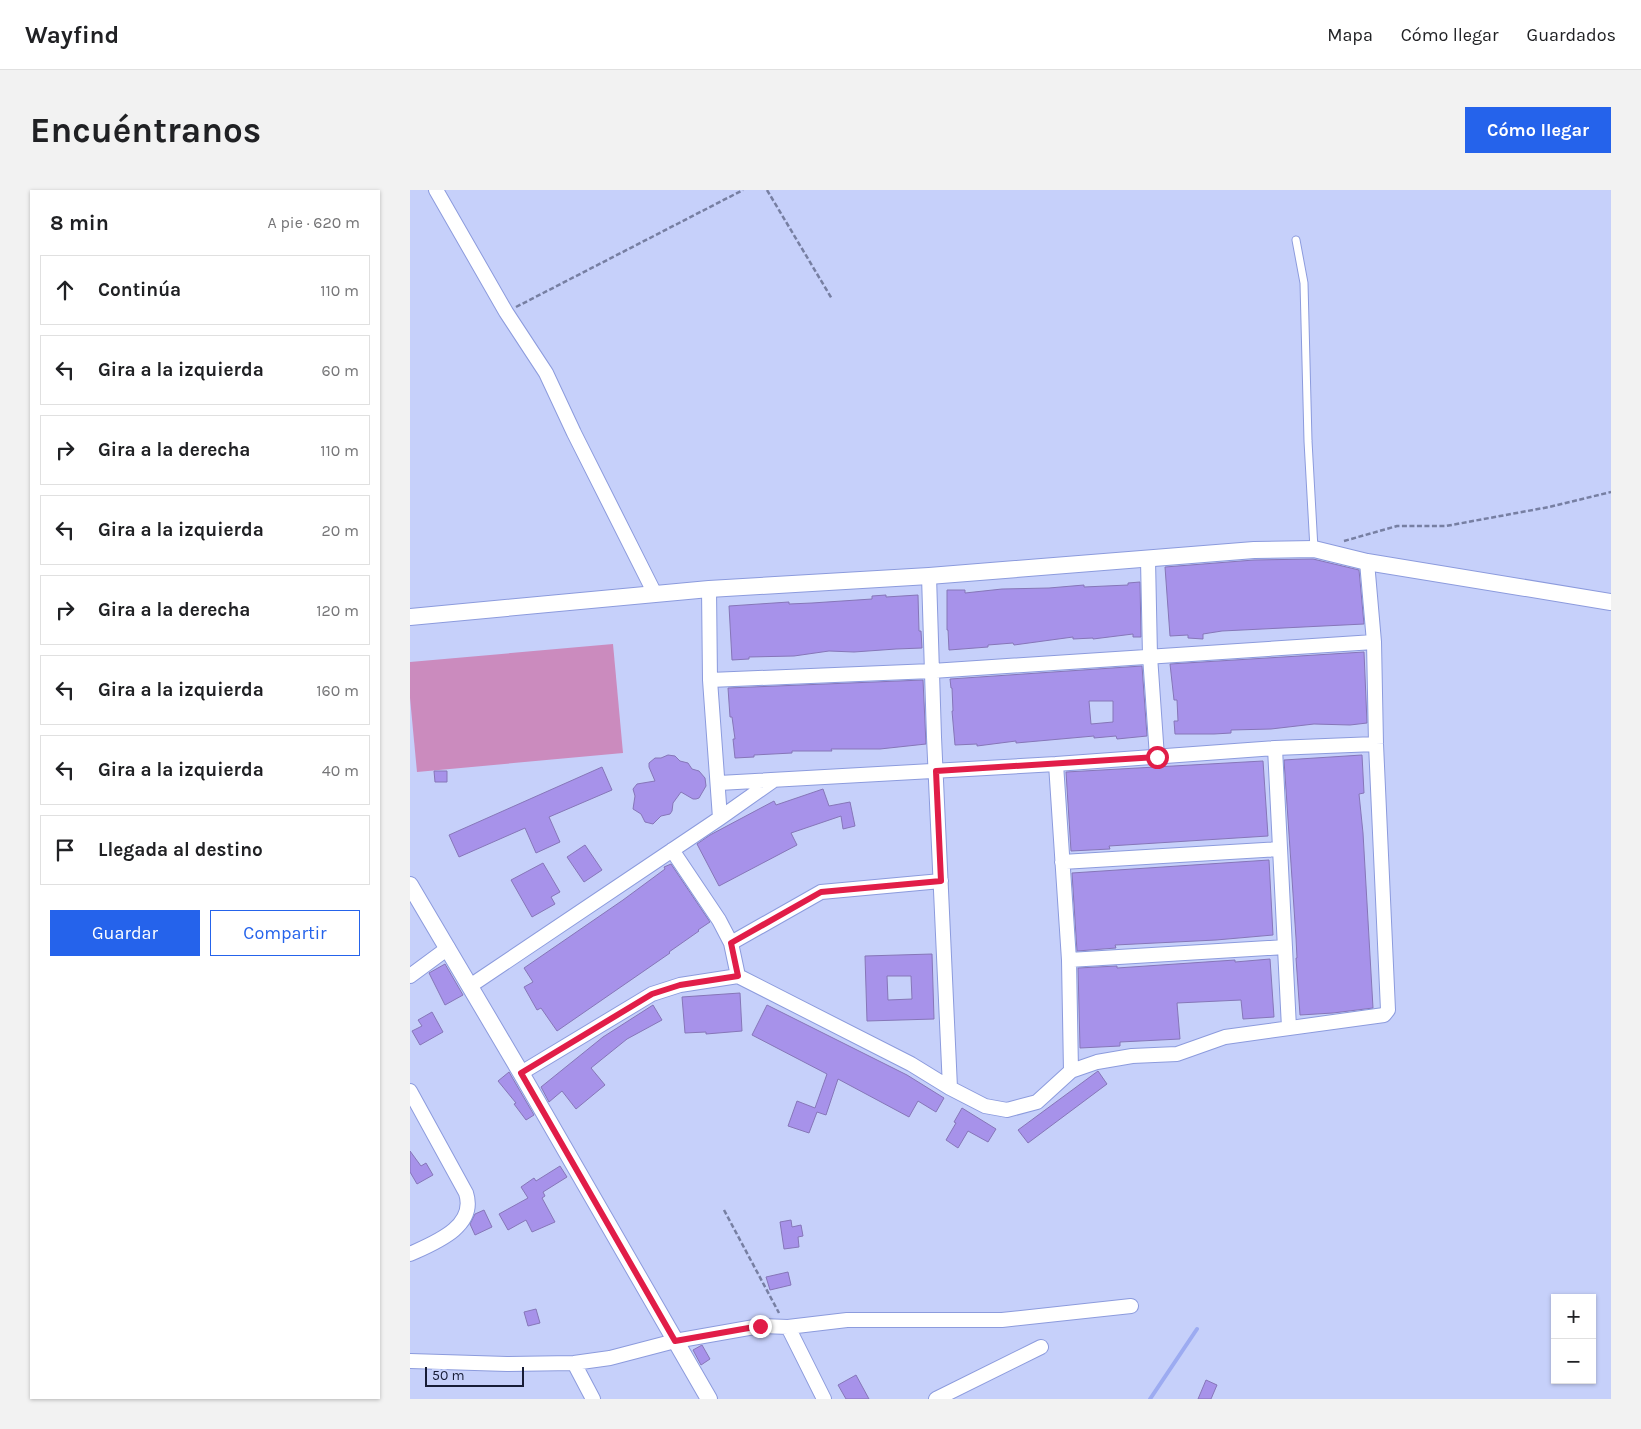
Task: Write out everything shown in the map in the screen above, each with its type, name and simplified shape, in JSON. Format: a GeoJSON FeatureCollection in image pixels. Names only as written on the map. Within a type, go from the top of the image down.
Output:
{"type":"FeatureCollection","features":[{"type":"Feature","properties":{"kind":"street"},"geometry":{"type":"LineString","coordinates":[[436,190],[506,312],[546,373],[655,594]]}},
{"type":"Feature","properties":{"kind":"street"},"geometry":{"type":"LineString","coordinates":[[410,616],[709,589],[929,576],[1148,560],[1254,550],[1314,550],[1366,562],[1611,602]]}},
{"type":"Feature","properties":{"kind":"street"},"geometry":{"type":"LineString","coordinates":[[1148,560],[1150,656],[1157,757]]}},
{"type":"Feature","properties":{"kind":"street"},"geometry":{"type":"LineString","coordinates":[[521,1073],[652,994],[680,985],[738,976],[911,1064],[950,1088],[985,1106],[1007,1110],[1037,1102],[1071,1071],[1097,1062],[1132,1056],[1177,1054],[1225,1037],[1384,1015],[1388,1010],[1376,744],[1374,642],[1366,562]]}},
{"type":"Feature","properties":{"kind":"street"},"geometry":{"type":"LineString","coordinates":[[929,576],[950,1088]]}},
{"type":"Feature","properties":{"kind":"street"},"geometry":{"type":"LineString","coordinates":[[709,589],[710,680],[719,783],[720,818]]}},
{"type":"Feature","properties":{"kind":"street"},"geometry":{"type":"LineString","coordinates":[[710,680],[932,670],[1374,642]]}},
{"type":"Feature","properties":{"kind":"street"},"geometry":{"type":"LineString","coordinates":[[719,783],[1056,764],[1275,748],[1376,744]]}},
{"type":"Feature","properties":{"kind":"street"},"geometry":{"type":"LineString","coordinates":[[1275,748],[1289,1028]]}},
{"type":"Feature","properties":{"kind":"street"},"geometry":{"type":"LineString","coordinates":[[1056,764],[1070,960],[1071,1071]]}},
{"type":"Feature","properties":{"kind":"street"},"geometry":{"type":"LineString","coordinates":[[470,986],[775,780]]}},
{"type":"Feature","properties":{"kind":"street"},"geometry":{"type":"LineString","coordinates":[[1062,862],[1280,849]]}},
{"type":"Feature","properties":{"kind":"street"},"geometry":{"type":"LineString","coordinates":[[672,850],[720,920],[731,943],[738,976]]}},
{"type":"Feature","properties":{"kind":"street"},"geometry":{"type":"LineString","coordinates":[[731,943],[821,892],[941,881]]}},
{"type":"Feature","properties":{"kind":"street"},"geometry":{"type":"LineString","coordinates":[[410,885],[709,1399]]}},
{"type":"Feature","properties":{"kind":"street"},"geometry":{"type":"LineString","coordinates":[[1070,960],[1285,947]]}},
{"type":"Feature","properties":{"kind":"street"},"geometry":{"type":"LineString","coordinates":[[410,976],[448,948]]}},
{"type":"Feature","properties":{"kind":"street"},"geometry":{"type":"LineString","coordinates":[[410,1091],[469,1202],[465,1218],[458,1227],[434,1244],[410,1254]]}},
{"type":"Feature","properties":{"kind":"street"},"geometry":{"type":"LineString","coordinates":[[410,1361],[507,1364],[574,1363],[610,1358],[675,1341],[760,1326],[788,1327],[847,1320],[1002,1320],[1131,1306]]}},
{"type":"Feature","properties":{"kind":"street"},"geometry":{"type":"LineString","coordinates":[[788,1327],[824,1399]]}},
{"type":"Feature","properties":{"kind":"street"},"geometry":{"type":"LineString","coordinates":[[936,1399],[1041,1348]]}},
{"type":"Feature","properties":{"kind":"street"},"geometry":{"type":"LineString","coordinates":[[574,1363],[593,1399]]}},
{"type":"Feature","properties":{"kind":"lane"},"geometry":{"type":"LineString","coordinates":[[1296,240],[1304,283],[1308,441],[1314,550]]}},
{"type":"Feature","properties":{"kind":"path"},"geometry":{"type":"LineString","coordinates":[[506,312],[743,190]]}},
{"type":"Feature","properties":{"kind":"path"},"geometry":{"type":"LineString","coordinates":[[767,190],[832,299]]}},
{"type":"Feature","properties":{"kind":"path"},"geometry":{"type":"LineString","coordinates":[[1342,542],[1398,526],[1446,526],[1549,507],[1611,492]]}},
{"type":"Feature","properties":{"kind":"path"},"geometry":{"type":"LineString","coordinates":[[724,1210],[788,1327]]}},
{"type":"Feature","properties":{"kind":"shaded area"},"geometry":{"type":"Polygon","coordinates":[[[613,644],[623,753],[417,772],[410,698],[410,662],[613,644]]]}},
{"type":"Feature","properties":{"kind":"building"},"geometry":{"type":"Polygon","coordinates":[[[1313,559],[1359,570],[1364,624],[1222,631],[1203,634],[1203,639],[1188,638],[1188,635],[1170,636],[1165,567],[1254,560],[1313,559]]]}},
{"type":"Feature","properties":{"kind":"building"},"geometry":{"type":"Polygon","coordinates":[[[1140,582],[1141,637],[1133,637],[1133,634],[1093,639],[1073,639],[1073,637],[1014,645],[1013,643],[949,650],[947,590],[965,590],[965,593],[1002,589],[1128,585],[1128,583],[1140,582]]]}},
{"type":"Feature","properties":{"kind":"building"},"geometry":{"type":"Polygon","coordinates":[[[886,595],[886,597],[918,595],[919,631],[921,631],[922,648],[854,652],[829,651],[794,656],[749,657],[749,659],[732,660],[729,606],[872,599],[872,596],[886,595]]]}},
{"type":"Feature","properties":{"kind":"building"},"geometry":{"type":"Polygon","coordinates":[[[1364,652],[1367,723],[1350,725],[1314,724],[1271,729],[1231,730],[1231,733],[1214,734],[1175,734],[1174,721],[1178,721],[1177,700],[1174,700],[1170,664],[1364,652]]]}},
{"type":"Feature","properties":{"kind":"building"},"geometry":{"type":"Polygon","coordinates":[[[1142,666],[1147,736],[1117,739],[1116,736],[1094,738],[1094,736],[1016,743],[1016,741],[977,746],[977,744],[955,745],[950,679],[1142,666]],[[1089,701],[1091,724],[1113,722],[1113,701],[1089,701]]]}},
{"type":"Feature","properties":{"kind":"building"},"geometry":{"type":"Polygon","coordinates":[[[923,680],[926,744],[880,749],[792,751],[792,753],[735,758],[733,739],[735,739],[732,717],[730,717],[728,688],[923,680]]]}},
{"type":"Feature","properties":{"kind":"building"},"geometry":{"type":"Polygon","coordinates":[[[668,755],[675,756],[680,761],[688,763],[692,769],[699,771],[705,778],[706,786],[699,798],[696,799],[681,792],[673,803],[670,814],[661,816],[653,824],[645,822],[641,814],[633,809],[635,796],[633,789],[637,784],[655,781],[649,763],[655,758],[668,755]]]}},
{"type":"Feature","properties":{"kind":"building"},"geometry":{"type":"Polygon","coordinates":[[[1362,755],[1364,793],[1359,794],[1373,1008],[1300,1015],[1284,760],[1362,755]]]}},
{"type":"Feature","properties":{"kind":"building"},"geometry":{"type":"Polygon","coordinates":[[[1263,761],[1268,836],[1109,846],[1110,849],[1071,851],[1066,772],[1263,761]]]}},
{"type":"Feature","properties":{"kind":"building"},"geometry":{"type":"Polygon","coordinates":[[[602,767],[612,790],[549,817],[560,842],[536,853],[525,828],[459,857],[449,835],[602,767]]]}},
{"type":"Feature","properties":{"kind":"building"},"geometry":{"type":"Polygon","coordinates":[[[434,771],[447,771],[447,782],[435,782],[434,771]]]}},
{"type":"Feature","properties":{"kind":"building"},"geometry":{"type":"Polygon","coordinates":[[[823,789],[829,806],[850,802],[855,826],[843,829],[841,816],[791,833],[797,845],[719,886],[697,844],[710,835],[774,801],[776,805],[823,789]]]}},
{"type":"Feature","properties":{"kind":"building"},"geometry":{"type":"Polygon","coordinates":[[[585,845],[602,870],[584,882],[567,857],[585,845]]]}},
{"type":"Feature","properties":{"kind":"building"},"geometry":{"type":"Polygon","coordinates":[[[1269,860],[1273,935],[1115,945],[1116,948],[1077,951],[1072,873],[1269,860]]]}},
{"type":"Feature","properties":{"kind":"building"},"geometry":{"type":"Polygon","coordinates":[[[543,863],[560,892],[551,897],[555,904],[532,917],[511,880],[543,863]]]}},
{"type":"Feature","properties":{"kind":"building"},"geometry":{"type":"Polygon","coordinates":[[[671,864],[710,922],[670,953],[557,1031],[541,1008],[537,1010],[524,987],[533,982],[524,968],[623,900],[665,869],[664,867],[671,864]]]}},
{"type":"Feature","properties":{"kind":"building"},"geometry":{"type":"Polygon","coordinates":[[[932,954],[934,1019],[867,1021],[865,956],[932,954]],[[887,976],[888,1000],[912,999],[911,976],[887,976]]]}},
{"type":"Feature","properties":{"kind":"building"},"geometry":{"type":"Polygon","coordinates":[[[1270,959],[1274,1017],[1243,1019],[1241,1000],[1177,1003],[1180,1039],[1120,1042],[1120,1046],[1080,1048],[1078,968],[1117,966],[1117,968],[1270,959]]]}},
{"type":"Feature","properties":{"kind":"building"},"geometry":{"type":"Polygon","coordinates":[[[445,964],[463,995],[445,1005],[429,973],[445,964]]]}},
{"type":"Feature","properties":{"kind":"building"},"geometry":{"type":"Polygon","coordinates":[[[740,993],[742,1031],[706,1034],[706,1032],[685,1033],[682,997],[740,993]]]}},
{"type":"Feature","properties":{"kind":"building"},"geometry":{"type":"Polygon","coordinates":[[[653,1005],[662,1020],[627,1039],[591,1068],[605,1085],[576,1109],[562,1091],[549,1102],[541,1087],[603,1037],[653,1005]]]}},
{"type":"Feature","properties":{"kind":"building"},"geometry":{"type":"Polygon","coordinates":[[[767,1005],[907,1075],[944,1098],[936,1112],[918,1101],[909,1117],[838,1079],[826,1115],[817,1112],[809,1133],[788,1126],[797,1101],[815,1108],[827,1074],[752,1035],[767,1005]]]}},
{"type":"Feature","properties":{"kind":"building"},"geometry":{"type":"Polygon","coordinates":[[[432,1012],[443,1032],[420,1045],[412,1031],[422,1026],[418,1020],[432,1012]]]}},
{"type":"Feature","properties":{"kind":"building"},"geometry":{"type":"Polygon","coordinates":[[[1098,1071],[1107,1084],[1028,1143],[1018,1130],[1098,1071]]]}},
{"type":"Feature","properties":{"kind":"building"},"geometry":{"type":"Polygon","coordinates":[[[509,1072],[534,1115],[526,1120],[514,1104],[516,1103],[498,1081],[509,1072]]]}},
{"type":"Feature","properties":{"kind":"building"},"geometry":{"type":"Polygon","coordinates":[[[962,1108],[996,1129],[988,1142],[968,1131],[958,1148],[946,1140],[962,1108]]]}},
{"type":"Feature","properties":{"kind":"building"},"geometry":{"type":"Polygon","coordinates":[[[410,1151],[421,1166],[426,1163],[433,1175],[417,1184],[410,1172],[410,1151]]]}},
{"type":"Feature","properties":{"kind":"building"},"geometry":{"type":"Polygon","coordinates":[[[560,1166],[567,1177],[543,1192],[545,1196],[542,1198],[555,1222],[532,1232],[526,1220],[508,1230],[499,1214],[528,1198],[521,1187],[534,1178],[536,1181],[560,1166]]]}},
{"type":"Feature","properties":{"kind":"building"},"geometry":{"type":"Polygon","coordinates":[[[484,1210],[492,1227],[475,1235],[470,1224],[475,1214],[484,1210]]]}},
{"type":"Feature","properties":{"kind":"building"},"geometry":{"type":"Polygon","coordinates":[[[791,1220],[792,1227],[801,1225],[803,1236],[798,1237],[799,1247],[784,1249],[780,1222],[791,1220]]]}},
{"type":"Feature","properties":{"kind":"building"},"geometry":{"type":"Polygon","coordinates":[[[788,1272],[791,1285],[770,1290],[766,1277],[788,1272]]]}},
{"type":"Feature","properties":{"kind":"building"},"geometry":{"type":"Polygon","coordinates":[[[536,1309],[540,1323],[528,1326],[524,1312],[536,1309]]]}},
{"type":"Feature","properties":{"kind":"building"},"geometry":{"type":"Polygon","coordinates":[[[702,1345],[710,1359],[701,1365],[693,1350],[702,1345]]]}},
{"type":"Feature","properties":{"kind":"building"},"geometry":{"type":"Polygon","coordinates":[[[856,1375],[869,1399],[846,1399],[838,1385],[856,1375]]]}},
{"type":"Feature","properties":{"kind":"building"},"geometry":{"type":"Polygon","coordinates":[[[1206,1380],[1217,1385],[1211,1399],[1198,1399],[1206,1380]]]}},
{"type":"Feature","properties":{"kind":"waterway"},"geometry":{"type":"LineString","coordinates":[[1150,1399],[1197,1329]]}},
{"type":"Feature","properties":{"kind":"route"},"geometry":{"type":"LineString","coordinates":[[760,1326],[675,1341],[521,1073],[652,994],[680,985],[738,976],[731,943],[821,892],[941,881],[936,771],[1157,757]]}}]}
